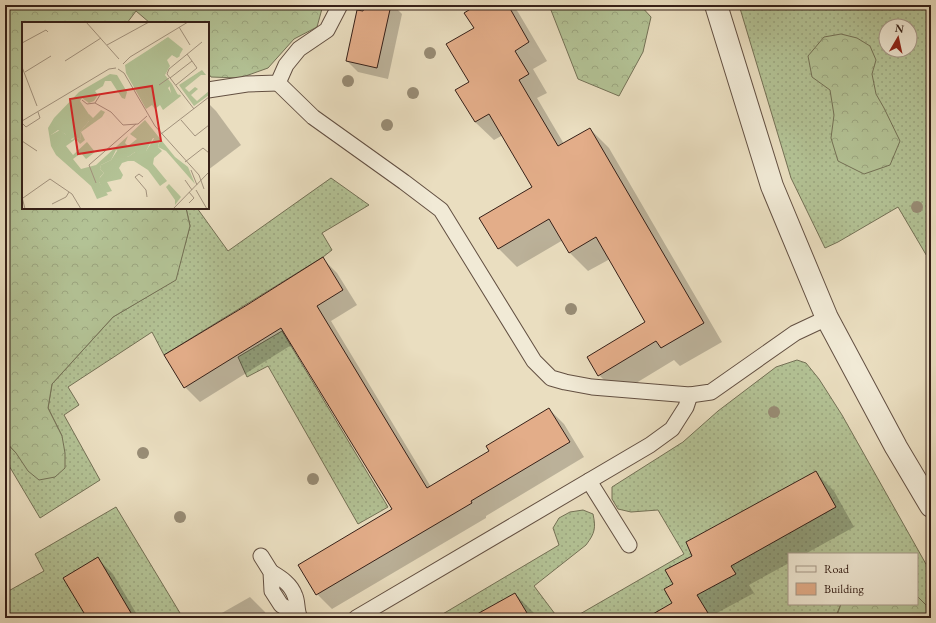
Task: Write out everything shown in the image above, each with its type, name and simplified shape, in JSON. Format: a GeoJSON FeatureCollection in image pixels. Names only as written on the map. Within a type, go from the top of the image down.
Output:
{"type":"FeatureCollection","features":[{"type":"Feature","properties":{"kind":"street"},"geometry":{"type":"LineString","coordinates":[[716,5],[772,186],[827,318],[896,447],[931,506]]}},
{"type":"Feature","properties":{"kind":"lane"},"geometry":{"type":"LineString","coordinates":[[278,84],[286,65],[299,50],[327,30],[340,5]]}},
{"type":"Feature","properties":{"kind":"lane"},"geometry":{"type":"LineString","coordinates":[[209,90],[247,84],[278,84],[313,118],[441,210],[534,361],[551,378],[592,387],[690,395],[711,392],[795,333],[827,318]]}},
{"type":"Feature","properties":{"kind":"lane"},"geometry":{"type":"LineString","coordinates":[[356,618],[650,445],[672,429],[686,406],[690,395]]}},
{"type":"Feature","properties":{"kind":"lane"},"geometry":{"type":"LineString","coordinates":[[589,481],[629,545]]}},
{"type":"Feature","properties":{"kind":"lane"},"geometry":{"type":"LineString","coordinates":[[260,556],[271,572],[272,591],[281,605],[299,616]]}},
{"type":"Feature","properties":{"kind":"green space"},"geometry":{"type":"Polygon","coordinates":[[[15,5],[323,5],[317,27],[294,39],[268,68],[240,78],[211,77],[209,74],[209,22],[149,22],[136,11],[128,22],[22,22],[22,209],[186,209],[190,226],[176,280],[113,317],[52,384],[48,408],[62,436],[65,453],[65,468],[55,477],[39,480],[28,471],[16,453],[5,441],[5,11],[15,5]]]}},
{"type":"Feature","properties":{"kind":"green space"},"geometry":{"type":"Polygon","coordinates":[[[549,5],[640,5],[651,17],[643,52],[619,96],[578,79],[549,5]]]}},
{"type":"Feature","properties":{"kind":"green space"},"geometry":{"type":"Polygon","coordinates":[[[739,5],[931,5],[931,257],[928,258],[898,207],[825,248],[791,178],[739,5]]]}},
{"type":"Feature","properties":{"kind":"green space"},"geometry":{"type":"Polygon","coordinates":[[[841,34],[857,38],[870,46],[876,60],[872,74],[876,94],[900,141],[890,165],[864,174],[838,161],[831,138],[834,115],[830,90],[812,77],[808,56],[824,37],[841,34]]]}},
{"type":"Feature","properties":{"kind":"green space"},"geometry":{"type":"Polygon","coordinates":[[[331,178],[369,205],[322,233],[332,250],[323,257],[164,355],[152,332],[68,387],[79,405],[64,415],[100,480],[40,518],[5,459],[5,441],[16,453],[62,436],[48,408],[52,384],[113,317],[175,280],[190,226],[186,209],[198,209],[228,251],[331,178]]]}},
{"type":"Feature","properties":{"kind":"green space"},"geometry":{"type":"Polygon","coordinates":[[[282,331],[388,507],[358,524],[268,366],[247,377],[238,357],[282,331]]]}},
{"type":"Feature","properties":{"kind":"green space"},"geometry":{"type":"Polygon","coordinates":[[[797,360],[806,363],[819,379],[842,415],[931,573],[931,618],[927,618],[926,605],[918,597],[918,553],[788,553],[788,605],[841,605],[835,618],[573,618],[684,554],[658,510],[631,512],[618,509],[612,499],[612,487],[683,442],[718,411],[776,367],[797,360]]]}},
{"type":"Feature","properties":{"kind":"green space"},"geometry":{"type":"Polygon","coordinates":[[[116,507],[183,618],[34,618],[31,614],[25,618],[5,618],[5,593],[44,571],[35,554],[116,507]]]}},
{"type":"Feature","properties":{"kind":"green space"},"geometry":{"type":"Polygon","coordinates":[[[583,510],[593,514],[594,530],[589,541],[534,586],[558,618],[436,618],[559,545],[553,528],[559,518],[570,512],[583,510]]]}},
{"type":"Feature","properties":{"kind":"green space"},"geometry":{"type":"Polygon","coordinates":[[[918,597],[926,605],[927,618],[836,618],[841,605],[918,605],[918,597]]]}},
{"type":"Feature","properties":{"kind":"building"},"geometry":{"type":"Polygon","coordinates":[[[365,5],[391,5],[377,68],[346,61],[357,10],[363,11],[365,5]]]}},
{"type":"Feature","properties":{"kind":"building"},"geometry":{"type":"Polygon","coordinates":[[[477,5],[508,5],[529,42],[515,51],[529,74],[519,80],[558,146],[590,128],[704,323],[661,348],[656,341],[598,376],[587,357],[645,322],[596,237],[569,253],[549,219],[498,249],[479,218],[532,187],[489,114],[475,122],[455,90],[469,82],[446,44],[474,28],[464,13],[477,5]]]}},
{"type":"Feature","properties":{"kind":"building"},"geometry":{"type":"Polygon","coordinates":[[[323,257],[343,290],[317,306],[427,488],[489,451],[486,446],[549,408],[570,442],[471,501],[472,503],[316,595],[298,565],[392,509],[281,328],[184,388],[164,355],[323,257]]]}},
{"type":"Feature","properties":{"kind":"building"},"geometry":{"type":"Polygon","coordinates":[[[816,471],[836,507],[731,566],[736,574],[697,595],[711,618],[646,618],[672,603],[664,589],[673,584],[665,570],[692,556],[686,542],[816,471]]]}},
{"type":"Feature","properties":{"kind":"building"},"geometry":{"type":"Polygon","coordinates":[[[98,557],[134,618],[87,618],[63,578],[98,557]]]}},
{"type":"Feature","properties":{"kind":"building"},"geometry":{"type":"Polygon","coordinates":[[[515,593],[530,618],[470,618],[515,593]]]}}]}
